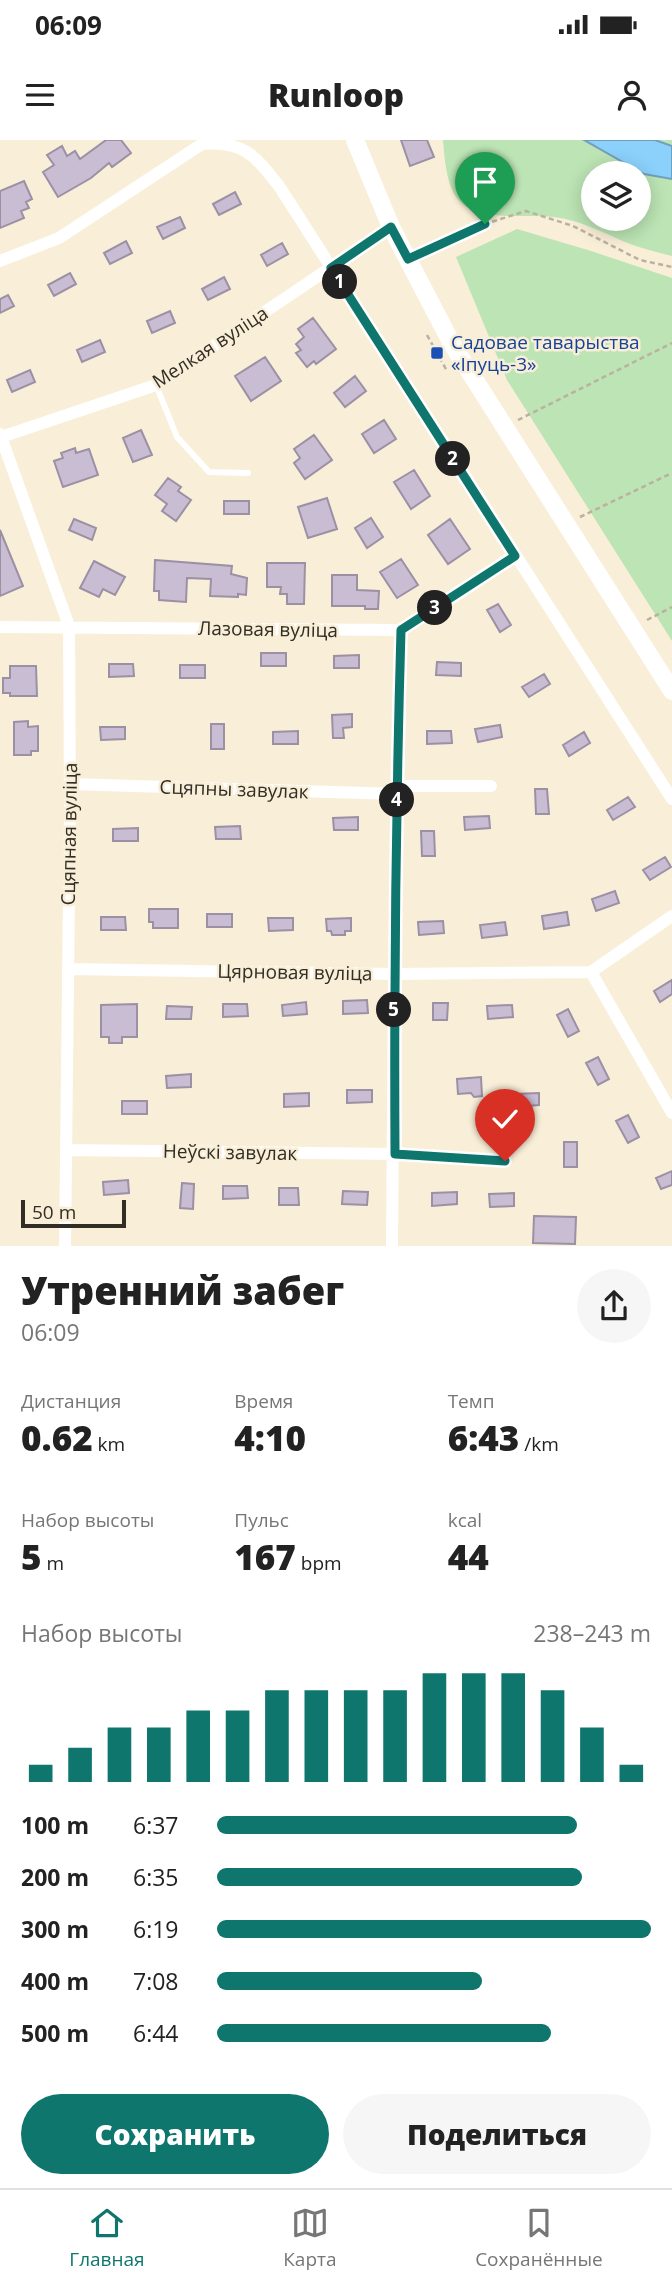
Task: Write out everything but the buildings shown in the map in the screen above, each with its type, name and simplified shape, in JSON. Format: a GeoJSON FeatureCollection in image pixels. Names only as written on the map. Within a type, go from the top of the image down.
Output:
{"type":"FeatureCollection","features":[{"type":"Feature","properties":{"kind":"street"},"geometry":{"type":"LineString","coordinates":[[355,140],[391,227],[452,344],[672,691]]}},
{"type":"Feature","properties":{"kind":"street"},"geometry":{"type":"LineString","coordinates":[[0,261],[59,238],[202,144],[229,141],[244,147],[256,157],[279,186],[672,799]]}},
{"type":"Feature","properties":{"kind":"street","name":"Мелкая вуліца"},"geometry":{"type":"LineString","coordinates":[[1,436],[156,384],[391,227]]}},
{"type":"Feature","properties":{"kind":"street","name":"Сцяпная вуліца"},"geometry":{"type":"LineString","coordinates":[[1,436],[69,626],[65,1246]]}},
{"type":"Feature","properties":{"kind":"street"},"geometry":{"type":"LineString","coordinates":[[392,1246],[401,630],[515,556]]}},
{"type":"Feature","properties":{"kind":"street","name":"Лазовая вуліца"},"geometry":{"type":"LineString","coordinates":[[0,627],[401,630]]}},
{"type":"Feature","properties":{"kind":"street","name":"Сцяпны завулак"},"geometry":{"type":"LineString","coordinates":[[70,784],[397,790],[491,786]]}},
{"type":"Feature","properties":{"kind":"street"},"geometry":{"type":"LineString","coordinates":[[672,916],[591,972],[672,1113]]}},
{"type":"Feature","properties":{"kind":"street","name":"Цярновая вуліца"},"geometry":{"type":"LineString","coordinates":[[68,969],[394,974],[591,972]]}},
{"type":"Feature","properties":{"kind":"street","name":"Неўскі завулак"},"geometry":{"type":"LineString","coordinates":[[66,1150],[395,1154],[505,1161]]}},
{"type":"Feature","properties":{"kind":"lane"},"geometry":{"type":"LineString","coordinates":[[156,384],[177,437],[209,472],[248,473]]}},
{"type":"Feature","properties":{"kind":"path"},"geometry":{"type":"LineString","coordinates":[[408,259],[485,224],[526,211],[573,226],[640,260],[672,267]]}},
{"type":"Feature","properties":{"kind":"path"},"geometry":{"type":"LineString","coordinates":[[427,335],[447,371]]}},
{"type":"Feature","properties":{"kind":"path"},"geometry":{"type":"LineString","coordinates":[[504,427],[672,343]]}},
{"type":"Feature","properties":{"kind":"path"},"geometry":{"type":"LineString","coordinates":[[566,524],[672,473]]}},
{"type":"Feature","properties":{"kind":"path"},"geometry":{"type":"LineString","coordinates":[[631,628],[672,607]]}},
{"type":"Feature","properties":{"kind":"green space"},"geometry":{"type":"Polygon","coordinates":[[[443,140],[672,140],[672,256],[636,246],[599,231],[651,231],[651,161],[581,161],[581,224],[543,216],[494,215],[473,210],[464,205],[453,192],[443,140]]]}},
{"type":"Feature","properties":{"kind":"green space"},"geometry":{"type":"Polygon","coordinates":[[[517,229],[672,278],[672,641],[507,380],[456,257],[517,229]]]}},
{"type":"Feature","properties":{"kind":"water"},"geometry":{"type":"Polygon","coordinates":[[[584,140],[655,140],[672,146],[672,179],[651,175],[651,161],[621,161],[584,140]]]}},
{"type":"Feature","properties":{"kind":"place","name":"Садовае таварыства «Іпуць-3»"},"geometry":{"type":"Point","coordinates":[437,353]}},
{"type":"Feature","properties":{"kind":"route"},"geometry":{"type":"LineString","coordinates":[[485,224],[408,259],[391,227],[331,268],[515,556],[401,630],[397,786],[395,1154],[505,1161]]}}]}
